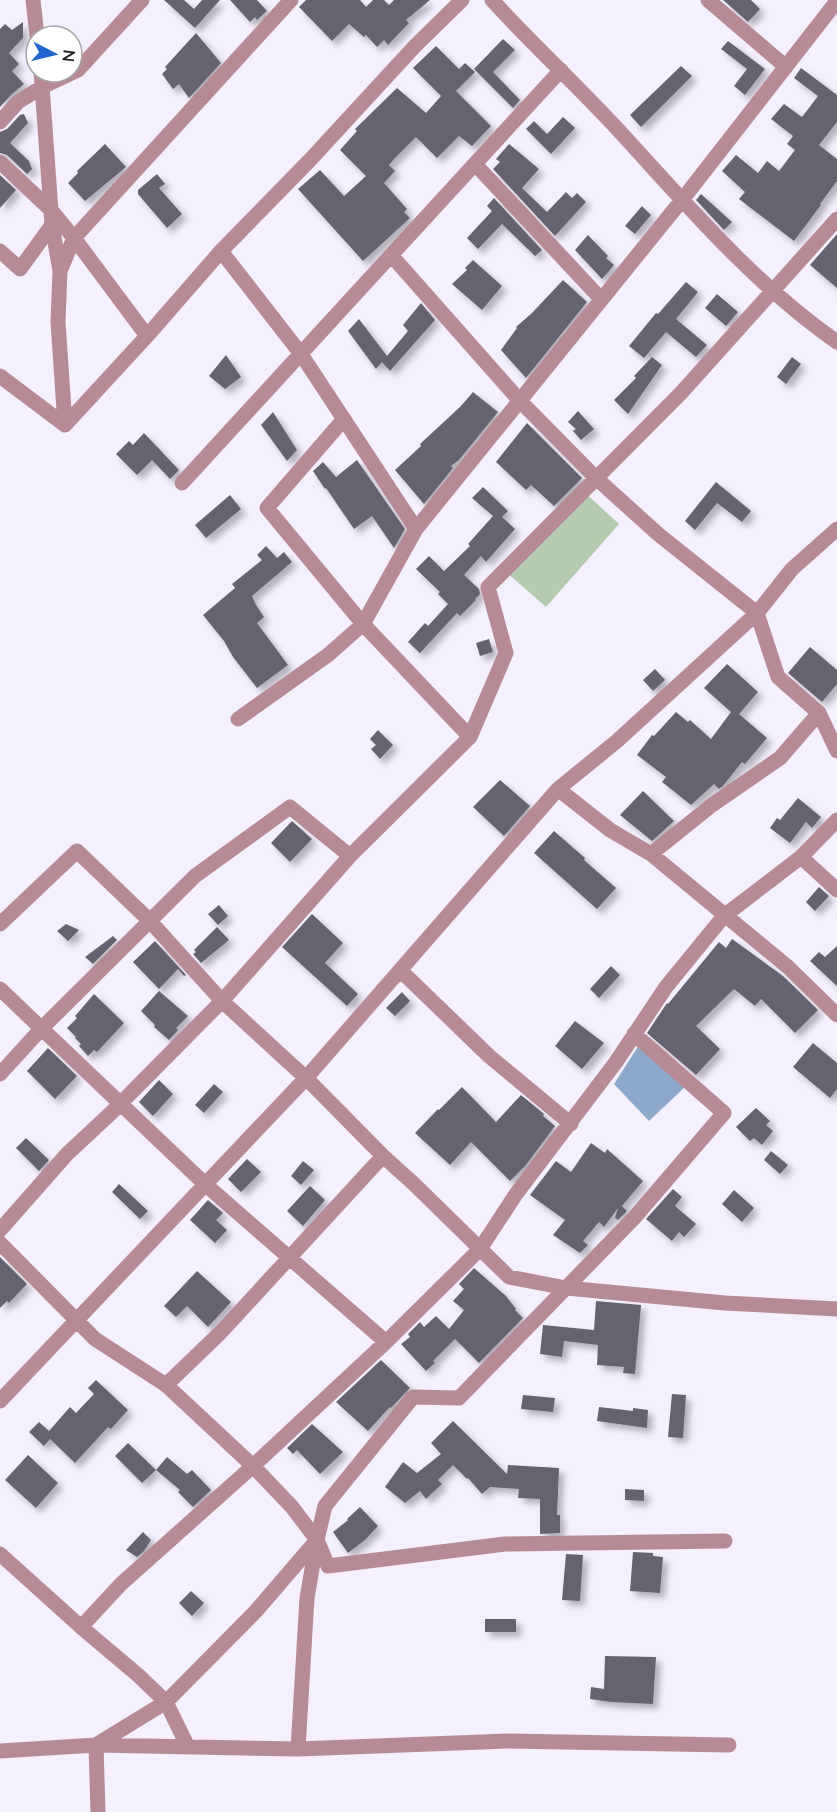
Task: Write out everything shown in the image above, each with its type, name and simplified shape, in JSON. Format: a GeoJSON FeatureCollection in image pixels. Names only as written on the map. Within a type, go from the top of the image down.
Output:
{"type":"FeatureCollection","features":[{"type":"Feature","properties":{"kind":"street"},"geometry":{"type":"LineString","coordinates":[[33,0],[36,24]]}},
{"type":"Feature","properties":{"kind":"street"},"geometry":{"type":"LineString","coordinates":[[84,63],[141,0]]}},
{"type":"Feature","properties":{"kind":"street"},"geometry":{"type":"LineString","coordinates":[[60,271],[74,238],[291,0]]}},
{"type":"Feature","properties":{"kind":"street"},"geometry":{"type":"LineString","coordinates":[[64,424],[147,336],[221,251],[415,46],[462,0]]}},
{"type":"Feature","properties":{"kind":"street"},"geometry":{"type":"LineString","coordinates":[[492,0],[773,292],[837,342]]}},
{"type":"Feature","properties":{"kind":"street"},"geometry":{"type":"LineString","coordinates":[[708,0],[786,67]]}},
{"type":"Feature","properties":{"kind":"street"},"geometry":{"type":"LineString","coordinates":[[238,718],[327,655],[363,624],[417,529],[682,200],[837,1]]}},
{"type":"Feature","properties":{"kind":"street"},"geometry":{"type":"LineString","coordinates":[[182,483],[561,70]]}},
{"type":"Feature","properties":{"kind":"street"},"geometry":{"type":"LineString","coordinates":[[0,122],[37,84]]}},
{"type":"Feature","properties":{"kind":"street"},"geometry":{"type":"LineString","coordinates":[[41,84],[51,217],[60,271],[58,322],[64,424]]}},
{"type":"Feature","properties":{"kind":"street"},"geometry":{"type":"LineString","coordinates":[[0,162],[51,217],[74,238],[147,336]]}},
{"type":"Feature","properties":{"kind":"street"},"geometry":{"type":"LineString","coordinates":[[475,164],[601,299]]}},
{"type":"Feature","properties":{"kind":"street"},"geometry":{"type":"LineString","coordinates":[[0,251],[20,269],[51,217]]}},
{"type":"Feature","properties":{"kind":"street"},"geometry":{"type":"LineString","coordinates":[[0,1230],[67,1154],[222,1001],[350,856],[470,737],[506,653],[488,587],[681,393],[837,219]]}},
{"type":"Feature","properties":{"kind":"street"},"geometry":{"type":"LineString","coordinates":[[221,251],[301,354],[417,529]]}},
{"type":"Feature","properties":{"kind":"street"},"geometry":{"type":"LineString","coordinates":[[391,255],[520,401],[596,478],[658,534],[757,613],[778,677],[819,713],[837,751]]}},
{"type":"Feature","properties":{"kind":"street"},"geometry":{"type":"LineString","coordinates":[[0,375],[64,424]]}},
{"type":"Feature","properties":{"kind":"street"},"geometry":{"type":"LineString","coordinates":[[344,419],[267,508],[363,624],[470,737]]}},
{"type":"Feature","properties":{"kind":"street"},"geometry":{"type":"LineString","coordinates":[[0,1401],[306,1078],[558,789],[617,741],[757,613],[792,569],[837,529]]}},
{"type":"Feature","properties":{"kind":"street"},"geometry":{"type":"LineString","coordinates":[[651,854],[712,806],[780,758],[819,713]]}},
{"type":"Feature","properties":{"kind":"street"},"geometry":{"type":"LineString","coordinates":[[558,789],[610,830],[651,854],[788,967],[837,1015]]}},
{"type":"Feature","properties":{"kind":"street"},"geometry":{"type":"LineString","coordinates":[[0,1074],[42,1028],[195,876],[290,807],[350,856]]}},
{"type":"Feature","properties":{"kind":"street"},"geometry":{"type":"LineString","coordinates":[[81,1628],[121,1584],[253,1466],[386,1342],[480,1249],[516,1194],[571,1124],[666,987],[724,916],[801,857],[837,820]]}},
{"type":"Feature","properties":{"kind":"street"},"geometry":{"type":"LineString","coordinates":[[0,924],[77,851],[149,920],[222,1001],[306,1078],[509,1277],[566,1288],[837,1309]]}},
{"type":"Feature","properties":{"kind":"street"},"geometry":{"type":"LineString","coordinates":[[801,857],[837,890]]}},
{"type":"Feature","properties":{"kind":"street"},"geometry":{"type":"LineString","coordinates":[[400,970],[489,1056],[571,1124]]}},
{"type":"Feature","properties":{"kind":"street"},"geometry":{"type":"LineString","coordinates":[[0,989],[206,1185],[386,1342]]}},
{"type":"Feature","properties":{"kind":"street"},"geometry":{"type":"LineString","coordinates":[[298,1749],[307,1598],[325,1506],[413,1397],[459,1398],[634,1218],[724,1113],[634,1034]]}},
{"type":"Feature","properties":{"kind":"street"},"geometry":{"type":"LineString","coordinates":[[166,1385],[221,1332],[383,1156]]}},
{"type":"Feature","properties":{"kind":"street"},"geometry":{"type":"LineString","coordinates":[[0,1243],[95,1339],[166,1385],[253,1466],[292,1507],[317,1540],[328,1566],[505,1544],[725,1541]]}},
{"type":"Feature","properties":{"kind":"street"},"geometry":{"type":"LineString","coordinates":[[96,1745],[166,1702],[256,1611],[317,1540]]}},
{"type":"Feature","properties":{"kind":"street"},"geometry":{"type":"LineString","coordinates":[[0,1554],[166,1702],[188,1748]]}},
{"type":"Feature","properties":{"kind":"street"},"geometry":{"type":"LineString","coordinates":[[0,1751],[96,1745],[298,1749],[508,1741],[729,1745]]}},
{"type":"Feature","properties":{"kind":"street"},"geometry":{"type":"LineString","coordinates":[[96,1745],[98,1812]]}},
{"type":"Feature","properties":{"kind":"green space"},"geometry":{"type":"Polygon","coordinates":[[[582,490],[619,524],[546,607],[507,573],[582,490]]]}},
{"type":"Feature","properties":{"kind":"water"},"geometry":{"type":"Polygon","coordinates":[[[639,1045],[686,1086],[649,1121],[614,1084],[639,1045]]]}},
{"type":"Feature","properties":{"kind":"building"},"geometry":{"type":"Polygon","coordinates":[[[164,0],[184,0],[194,9],[202,0],[220,0],[195,28],[164,0]]]}},
{"type":"Feature","properties":{"kind":"building"},"geometry":{"type":"Polygon","coordinates":[[[230,0],[257,0],[267,11],[257,20],[255,17],[250,22],[230,0]]]}},
{"type":"Feature","properties":{"kind":"building"},"geometry":{"type":"Polygon","coordinates":[[[306,0],[360,0],[366,7],[373,0],[384,0],[389,5],[394,0],[430,0],[406,20],[409,23],[388,45],[384,40],[377,47],[366,35],[364,37],[349,24],[332,41],[299,7],[306,0]]]}},
{"type":"Feature","properties":{"kind":"building"},"geometry":{"type":"Polygon","coordinates":[[[723,0],[751,0],[760,9],[748,22],[723,0]]]}},
{"type":"Feature","properties":{"kind":"building"},"geometry":{"type":"Polygon","coordinates":[[[23,22],[23,38],[9,53],[19,64],[12,71],[24,84],[0,107],[0,29],[5,24],[12,30],[23,22]]]}},
{"type":"Feature","properties":{"kind":"building"},"geometry":{"type":"Polygon","coordinates":[[[196,33],[221,63],[189,98],[179,84],[173,89],[162,74],[167,69],[165,67],[196,33]]]}},
{"type":"Feature","properties":{"kind":"building"},"geometry":{"type":"Polygon","coordinates":[[[503,39],[515,50],[493,72],[520,100],[513,108],[474,69],[503,39]]]}},
{"type":"Feature","properties":{"kind":"building"},"geometry":{"type":"Polygon","coordinates":[[[728,41],[765,69],[745,95],[734,86],[747,69],[721,49],[728,41]]]}},
{"type":"Feature","properties":{"kind":"building"},"geometry":{"type":"Polygon","coordinates":[[[436,46],[459,69],[465,63],[475,72],[456,91],[491,126],[472,146],[459,136],[437,158],[416,137],[394,159],[389,165],[395,171],[384,183],[407,209],[404,212],[410,218],[363,261],[298,189],[320,170],[344,196],[366,176],[340,150],[357,131],[355,129],[397,88],[426,113],[441,96],[413,68],[436,46]]]}},
{"type":"Feature","properties":{"kind":"building"},"geometry":{"type":"Polygon","coordinates":[[[681,66],[692,76],[641,127],[630,115],[681,66]]]}},
{"type":"Feature","properties":{"kind":"building"},"geometry":{"type":"Polygon","coordinates":[[[801,68],[837,95],[837,122],[819,145],[837,159],[837,181],[794,241],[739,199],[745,192],[722,171],[736,155],[758,173],[767,161],[779,171],[795,150],[787,144],[793,136],[771,119],[784,104],[802,117],[818,96],[794,78],[801,68]]]}},
{"type":"Feature","properties":{"kind":"building"},"geometry":{"type":"Polygon","coordinates":[[[24,114],[28,123],[10,143],[29,161],[32,169],[27,174],[7,155],[0,153],[0,132],[24,114]]]}},
{"type":"Feature","properties":{"kind":"building"},"geometry":{"type":"Polygon","coordinates":[[[563,117],[575,128],[551,154],[526,129],[534,121],[547,134],[563,117]]]}},
{"type":"Feature","properties":{"kind":"building"},"geometry":{"type":"Polygon","coordinates":[[[105,144],[126,167],[85,201],[68,183],[105,144]]]}},
{"type":"Feature","properties":{"kind":"building"},"geometry":{"type":"Polygon","coordinates":[[[509,144],[539,169],[522,188],[547,212],[566,192],[572,198],[577,193],[586,202],[555,236],[493,169],[500,162],[496,159],[509,144]]]}},
{"type":"Feature","properties":{"kind":"building"},"geometry":{"type":"Polygon","coordinates":[[[157,174],[165,184],[159,188],[182,214],[167,228],[138,194],[138,190],[157,174]]]}},
{"type":"Feature","properties":{"kind":"building"},"geometry":{"type":"Polygon","coordinates":[[[0,175],[16,190],[0,208],[0,175]]]}},
{"type":"Feature","properties":{"kind":"building"},"geometry":{"type":"Polygon","coordinates":[[[701,194],[732,222],[724,230],[696,200],[701,194]]]}},
{"type":"Feature","properties":{"kind":"building"},"geometry":{"type":"Polygon","coordinates":[[[494,198],[542,250],[535,256],[502,224],[478,249],[467,238],[492,211],[487,206],[494,198]]]}},
{"type":"Feature","properties":{"kind":"building"},"geometry":{"type":"Polygon","coordinates":[[[642,206],[651,215],[635,234],[625,226],[642,206]]]}},
{"type":"Feature","properties":{"kind":"building"},"geometry":{"type":"Polygon","coordinates":[[[837,234],[837,288],[810,265],[837,234]]]}},
{"type":"Feature","properties":{"kind":"building"},"geometry":{"type":"Polygon","coordinates":[[[588,235],[614,265],[602,279],[575,250],[588,235]]]}},
{"type":"Feature","properties":{"kind":"building"},"geometry":{"type":"Polygon","coordinates":[[[473,260],[502,286],[482,310],[452,284],[467,270],[465,268],[473,260]]]}},
{"type":"Feature","properties":{"kind":"building"},"geometry":{"type":"Polygon","coordinates":[[[563,280],[587,302],[526,378],[501,350],[516,327],[563,280]]]}},
{"type":"Feature","properties":{"kind":"building"},"geometry":{"type":"Polygon","coordinates":[[[686,282],[698,292],[676,319],[707,345],[696,357],[666,332],[644,358],[629,346],[686,282]]]}},
{"type":"Feature","properties":{"kind":"building"},"geometry":{"type":"Polygon","coordinates":[[[717,294],[738,312],[726,326],[705,308],[717,294]]]}},
{"type":"Feature","properties":{"kind":"building"},"geometry":{"type":"Polygon","coordinates":[[[421,303],[435,320],[390,371],[382,362],[376,369],[348,331],[359,319],[387,356],[408,331],[403,325],[421,303]]]}},
{"type":"Feature","properties":{"kind":"building"},"geometry":{"type":"Polygon","coordinates":[[[226,355],[241,377],[225,389],[209,376],[226,355]]]}},
{"type":"Feature","properties":{"kind":"building"},"geometry":{"type":"Polygon","coordinates":[[[652,357],[662,365],[628,414],[614,400],[636,378],[634,376],[652,357]]]}},
{"type":"Feature","properties":{"kind":"building"},"geometry":{"type":"Polygon","coordinates":[[[792,357],[801,364],[786,384],[777,377],[792,357]]]}},
{"type":"Feature","properties":{"kind":"building"},"geometry":{"type":"Polygon","coordinates":[[[473,392],[498,412],[459,460],[451,466],[453,468],[424,504],[395,470],[473,392]]]}},
{"type":"Feature","properties":{"kind":"building"},"geometry":{"type":"Polygon","coordinates":[[[578,411],[594,429],[581,440],[573,431],[576,429],[568,422],[578,411]]]}},
{"type":"Feature","properties":{"kind":"building"},"geometry":{"type":"Polygon","coordinates":[[[273,412],[297,450],[287,461],[261,425],[273,412]]]}},
{"type":"Feature","properties":{"kind":"building"},"geometry":{"type":"Polygon","coordinates":[[[527,423],[582,478],[554,506],[531,485],[526,490],[496,462],[527,423]]]}},
{"type":"Feature","properties":{"kind":"building"},"geometry":{"type":"Polygon","coordinates":[[[144,433],[179,470],[170,479],[152,460],[137,475],[116,454],[129,441],[133,445],[144,433]]]}},
{"type":"Feature","properties":{"kind":"building"},"geometry":{"type":"Polygon","coordinates":[[[357,460],[405,529],[394,548],[372,516],[354,529],[313,471],[323,462],[336,477],[357,460]]]}},
{"type":"Feature","properties":{"kind":"building"},"geometry":{"type":"Polygon","coordinates":[[[716,482],[751,511],[742,522],[717,503],[695,530],[685,521],[716,482]]]}},
{"type":"Feature","properties":{"kind":"building"},"geometry":{"type":"Polygon","coordinates":[[[483,487],[508,511],[502,517],[515,529],[486,562],[481,556],[464,575],[479,589],[480,594],[460,616],[457,613],[420,653],[408,642],[425,623],[428,626],[448,604],[438,594],[440,592],[416,569],[429,556],[444,571],[470,546],[468,544],[493,516],[472,498],[483,487]]]}},
{"type":"Feature","properties":{"kind":"building"},"geometry":{"type":"Polygon","coordinates":[[[230,495],[241,509],[206,538],[195,525],[230,495]]]}},
{"type":"Feature","properties":{"kind":"building"},"geometry":{"type":"Polygon","coordinates":[[[266,546],[277,558],[284,552],[292,562],[252,596],[264,617],[257,623],[288,665],[257,688],[203,615],[235,588],[232,584],[262,560],[257,555],[266,546]]]}},
{"type":"Feature","properties":{"kind":"building"},"geometry":{"type":"Polygon","coordinates":[[[489,639],[493,652],[480,656],[476,643],[489,639]]]}},
{"type":"Feature","properties":{"kind":"building"},"geometry":{"type":"Polygon","coordinates":[[[810,647],[837,670],[837,684],[822,702],[788,673],[810,647]]]}},
{"type":"Feature","properties":{"kind":"building"},"geometry":{"type":"Polygon","coordinates":[[[727,664],[758,692],[739,714],[767,738],[745,764],[742,762],[723,786],[719,789],[714,784],[691,805],[662,782],[666,777],[637,755],[652,735],[654,736],[676,712],[688,722],[690,720],[711,739],[731,712],[704,688],[727,664]]]}},
{"type":"Feature","properties":{"kind":"building"},"geometry":{"type":"Polygon","coordinates":[[[655,669],[665,680],[653,691],[643,680],[655,669]]]}},
{"type":"Feature","properties":{"kind":"building"},"geometry":{"type":"Polygon","coordinates":[[[378,730],[393,745],[380,759],[371,749],[376,745],[370,739],[378,730]]]}},
{"type":"Feature","properties":{"kind":"building"},"geometry":{"type":"Polygon","coordinates":[[[500,780],[530,806],[504,836],[473,807],[500,780]]]}},
{"type":"Feature","properties":{"kind":"building"},"geometry":{"type":"Polygon","coordinates":[[[643,791],[674,821],[652,841],[620,815],[643,791]]]}},
{"type":"Feature","properties":{"kind":"building"},"geometry":{"type":"Polygon","coordinates":[[[798,798],[821,817],[812,828],[806,822],[790,843],[770,828],[777,818],[780,820],[798,798]]]}},
{"type":"Feature","properties":{"kind":"building"},"geometry":{"type":"Polygon","coordinates":[[[292,821],[312,839],[290,862],[271,843],[292,821]]]}},
{"type":"Feature","properties":{"kind":"building"},"geometry":{"type":"Polygon","coordinates":[[[554,831],[616,888],[597,909],[534,853],[554,831]]]}},
{"type":"Feature","properties":{"kind":"building"},"geometry":{"type":"Polygon","coordinates":[[[819,887],[829,896],[815,911],[806,902],[819,887]]]}},
{"type":"Feature","properties":{"kind":"building"},"geometry":{"type":"Polygon","coordinates":[[[219,905],[228,916],[218,925],[208,914],[219,905]]]}},
{"type":"Feature","properties":{"kind":"building"},"geometry":{"type":"Polygon","coordinates":[[[312,914],[343,943],[325,963],[358,994],[347,1006],[282,947],[312,914]]]}},
{"type":"Feature","properties":{"kind":"building"},"geometry":{"type":"Polygon","coordinates":[[[66,924],[79,930],[68,941],[57,931],[66,924]]]}},
{"type":"Feature","properties":{"kind":"building"},"geometry":{"type":"Polygon","coordinates":[[[217,927],[229,940],[201,963],[193,954],[196,952],[194,950],[217,927]]]}},
{"type":"Feature","properties":{"kind":"building"},"geometry":{"type":"Polygon","coordinates":[[[113,936],[117,940],[93,964],[85,957],[113,936]]]}},
{"type":"Feature","properties":{"kind":"building"},"geometry":{"type":"Polygon","coordinates":[[[732,939],[783,976],[818,1010],[795,1033],[761,999],[755,1006],[734,989],[696,1026],[720,1049],[696,1075],[647,1033],[667,1003],[719,942],[726,948],[732,939]]]}},
{"type":"Feature","properties":{"kind":"building"},"geometry":{"type":"Polygon","coordinates":[[[155,941],[186,975],[184,976],[178,969],[159,989],[133,962],[155,941]]]}},
{"type":"Feature","properties":{"kind":"building"},"geometry":{"type":"Polygon","coordinates":[[[837,946],[837,986],[810,961],[819,952],[825,957],[837,946]]]}},
{"type":"Feature","properties":{"kind":"building"},"geometry":{"type":"Polygon","coordinates":[[[611,966],[620,975],[599,998],[590,989],[611,966]]]}},
{"type":"Feature","properties":{"kind":"building"},"geometry":{"type":"Polygon","coordinates":[[[159,991],[188,1016],[176,1028],[178,1030],[169,1040],[141,1011],[159,991]]]}},
{"type":"Feature","properties":{"kind":"building"},"geometry":{"type":"Polygon","coordinates":[[[402,992],[410,1001],[395,1016],[386,1008],[402,992]]]}},
{"type":"Feature","properties":{"kind":"building"},"geometry":{"type":"Polygon","coordinates":[[[94,994],[124,1023],[97,1052],[94,1050],[88,1056],[79,1046],[81,1044],[76,1037],[67,1028],[94,994]]]}},
{"type":"Feature","properties":{"kind":"building"},"geometry":{"type":"Polygon","coordinates":[[[575,1021],[604,1043],[582,1069],[555,1046],[575,1021]]]}},
{"type":"Feature","properties":{"kind":"building"},"geometry":{"type":"Polygon","coordinates":[[[813,1043],[837,1063],[837,1089],[830,1098],[793,1067],[813,1043]]]}},
{"type":"Feature","properties":{"kind":"building"},"geometry":{"type":"Polygon","coordinates":[[[48,1048],[77,1076],[55,1099],[27,1071],[48,1048]]]}},
{"type":"Feature","properties":{"kind":"building"},"geometry":{"type":"Polygon","coordinates":[[[159,1080],[173,1094],[153,1116],[139,1102],[159,1080]]]}},
{"type":"Feature","properties":{"kind":"building"},"geometry":{"type":"Polygon","coordinates":[[[214,1084],[223,1092],[204,1113],[195,1105],[214,1084]]]}},
{"type":"Feature","properties":{"kind":"building"},"geometry":{"type":"Polygon","coordinates":[[[462,1087],[496,1122],[521,1095],[555,1126],[526,1165],[510,1181],[471,1142],[450,1165],[415,1133],[462,1087]]]}},
{"type":"Feature","properties":{"kind":"building"},"geometry":{"type":"Polygon","coordinates":[[[756,1108],[770,1121],[766,1125],[773,1131],[762,1145],[754,1138],[750,1141],[736,1127],[756,1108]]]}},
{"type":"Feature","properties":{"kind":"building"},"geometry":{"type":"Polygon","coordinates":[[[26,1138],[49,1160],[39,1171],[16,1148],[26,1138]]]}},
{"type":"Feature","properties":{"kind":"building"},"geometry":{"type":"Polygon","coordinates":[[[591,1143],[605,1153],[607,1149],[643,1181],[622,1206],[627,1211],[618,1220],[615,1218],[618,1208],[604,1227],[599,1222],[583,1241],[588,1245],[580,1253],[553,1235],[565,1220],[530,1195],[556,1161],[571,1172],[591,1143]]]}},
{"type":"Feature","properties":{"kind":"building"},"geometry":{"type":"Polygon","coordinates":[[[771,1151],[788,1165],[780,1174],[764,1160],[771,1151]]]}},
{"type":"Feature","properties":{"kind":"building"},"geometry":{"type":"Polygon","coordinates":[[[247,1159],[261,1172],[241,1192],[228,1179],[247,1159]]]}},
{"type":"Feature","properties":{"kind":"building"},"geometry":{"type":"Polygon","coordinates":[[[303,1161],[314,1170],[301,1185],[291,1176],[303,1161]]]}},
{"type":"Feature","properties":{"kind":"building"},"geometry":{"type":"Polygon","coordinates":[[[119,1184],[148,1211],[140,1219],[112,1192],[119,1184]]]}},
{"type":"Feature","properties":{"kind":"building"},"geometry":{"type":"Polygon","coordinates":[[[310,1186],[325,1200],[303,1226],[287,1211],[310,1186]]]}},
{"type":"Feature","properties":{"kind":"building"},"geometry":{"type":"Polygon","coordinates":[[[673,1189],[682,1197],[675,1206],[696,1224],[684,1237],[679,1232],[672,1241],[646,1219],[673,1189]]]}},
{"type":"Feature","properties":{"kind":"building"},"geometry":{"type":"Polygon","coordinates":[[[734,1190],[754,1208],[742,1222],[722,1204],[734,1190]]]}},
{"type":"Feature","properties":{"kind":"building"},"geometry":{"type":"Polygon","coordinates":[[[208,1200],[223,1213],[216,1220],[227,1230],[215,1243],[190,1220],[208,1200]]]}},
{"type":"Feature","properties":{"kind":"building"},"geometry":{"type":"Polygon","coordinates":[[[0,1257],[27,1284],[9,1303],[7,1301],[0,1308],[0,1257]]]}},
{"type":"Feature","properties":{"kind":"building"},"geometry":{"type":"Polygon","coordinates":[[[474,1268],[506,1296],[523,1318],[479,1363],[455,1339],[426,1371],[401,1344],[410,1337],[408,1334],[420,1322],[424,1327],[436,1316],[449,1329],[464,1310],[453,1301],[464,1289],[459,1284],[474,1268]]]}},
{"type":"Feature","properties":{"kind":"building"},"geometry":{"type":"Polygon","coordinates":[[[197,1271],[231,1302],[208,1327],[187,1306],[176,1317],[164,1306],[197,1271]]]}},
{"type":"Feature","properties":{"kind":"building"},"geometry":{"type":"Polygon","coordinates":[[[596,1301],[641,1305],[635,1374],[623,1373],[624,1367],[597,1365],[598,1345],[564,1341],[562,1357],[540,1354],[543,1325],[594,1330],[596,1301]]]}},
{"type":"Feature","properties":{"kind":"building"},"geometry":{"type":"Polygon","coordinates":[[[381,1360],[410,1388],[368,1431],[336,1402],[381,1360]]]}},
{"type":"Feature","properties":{"kind":"building"},"geometry":{"type":"Polygon","coordinates":[[[96,1380],[128,1410],[111,1429],[108,1427],[75,1463],[50,1439],[44,1446],[29,1432],[39,1422],[49,1431],[70,1407],[76,1413],[94,1394],[88,1388],[96,1380]]]}},
{"type":"Feature","properties":{"kind":"building"},"geometry":{"type":"Polygon","coordinates":[[[672,1394],[686,1395],[683,1438],[668,1437],[672,1394]]]}},
{"type":"Feature","properties":{"kind":"building"},"geometry":{"type":"Polygon","coordinates":[[[523,1395],[555,1398],[553,1412],[521,1409],[523,1395]]]}},
{"type":"Feature","properties":{"kind":"building"},"geometry":{"type":"Polygon","coordinates":[[[599,1407],[633,1411],[633,1408],[648,1410],[647,1428],[597,1421],[599,1407]]]}},
{"type":"Feature","properties":{"kind":"building"},"geometry":{"type":"Polygon","coordinates":[[[453,1421],[507,1474],[508,1465],[559,1468],[557,1515],[560,1515],[560,1533],[540,1534],[540,1499],[518,1498],[519,1489],[490,1487],[482,1494],[453,1465],[438,1480],[442,1484],[426,1499],[420,1491],[405,1503],[385,1487],[403,1462],[417,1473],[441,1454],[431,1443],[453,1421]]]}},
{"type":"Feature","properties":{"kind":"building"},"geometry":{"type":"Polygon","coordinates":[[[312,1424],[343,1452],[320,1474],[297,1450],[293,1454],[287,1448],[312,1424]]]}},
{"type":"Feature","properties":{"kind":"building"},"geometry":{"type":"Polygon","coordinates":[[[128,1443],[156,1470],[142,1483],[115,1456],[128,1443]]]}},
{"type":"Feature","properties":{"kind":"building"},"geometry":{"type":"Polygon","coordinates":[[[28,1455],[58,1483],[36,1508],[5,1480],[28,1455]]]}},
{"type":"Feature","properties":{"kind":"building"},"geometry":{"type":"Polygon","coordinates":[[[167,1457],[187,1474],[192,1470],[211,1490],[193,1507],[178,1492],[180,1490],[156,1470],[167,1457]]]}},
{"type":"Feature","properties":{"kind":"building"},"geometry":{"type":"Polygon","coordinates":[[[625,1489],[644,1490],[644,1501],[625,1500],[625,1489]]]}},
{"type":"Feature","properties":{"kind":"building"},"geometry":{"type":"Polygon","coordinates":[[[360,1507],[378,1526],[348,1553],[333,1532],[360,1507]]]}},
{"type":"Feature","properties":{"kind":"building"},"geometry":{"type":"Polygon","coordinates":[[[143,1532],[151,1540],[137,1557],[126,1550],[143,1532]]]}},
{"type":"Feature","properties":{"kind":"building"},"geometry":{"type":"Polygon","coordinates":[[[633,1552],[653,1553],[653,1556],[663,1557],[660,1593],[630,1591],[633,1552]]]}},
{"type":"Feature","properties":{"kind":"building"},"geometry":{"type":"Polygon","coordinates":[[[566,1554],[583,1555],[580,1601],[562,1600],[566,1554]]]}},
{"type":"Feature","properties":{"kind":"building"},"geometry":{"type":"Polygon","coordinates":[[[191,1591],[204,1603],[192,1616],[179,1603],[191,1591]]]}},
{"type":"Feature","properties":{"kind":"building"},"geometry":{"type":"Polygon","coordinates":[[[485,1619],[516,1619],[516,1632],[485,1632],[485,1619]]]}},
{"type":"Feature","properties":{"kind":"building"},"geometry":{"type":"Polygon","coordinates":[[[605,1656],[656,1657],[653,1704],[590,1699],[591,1687],[604,1689],[605,1656]]]}}]}
